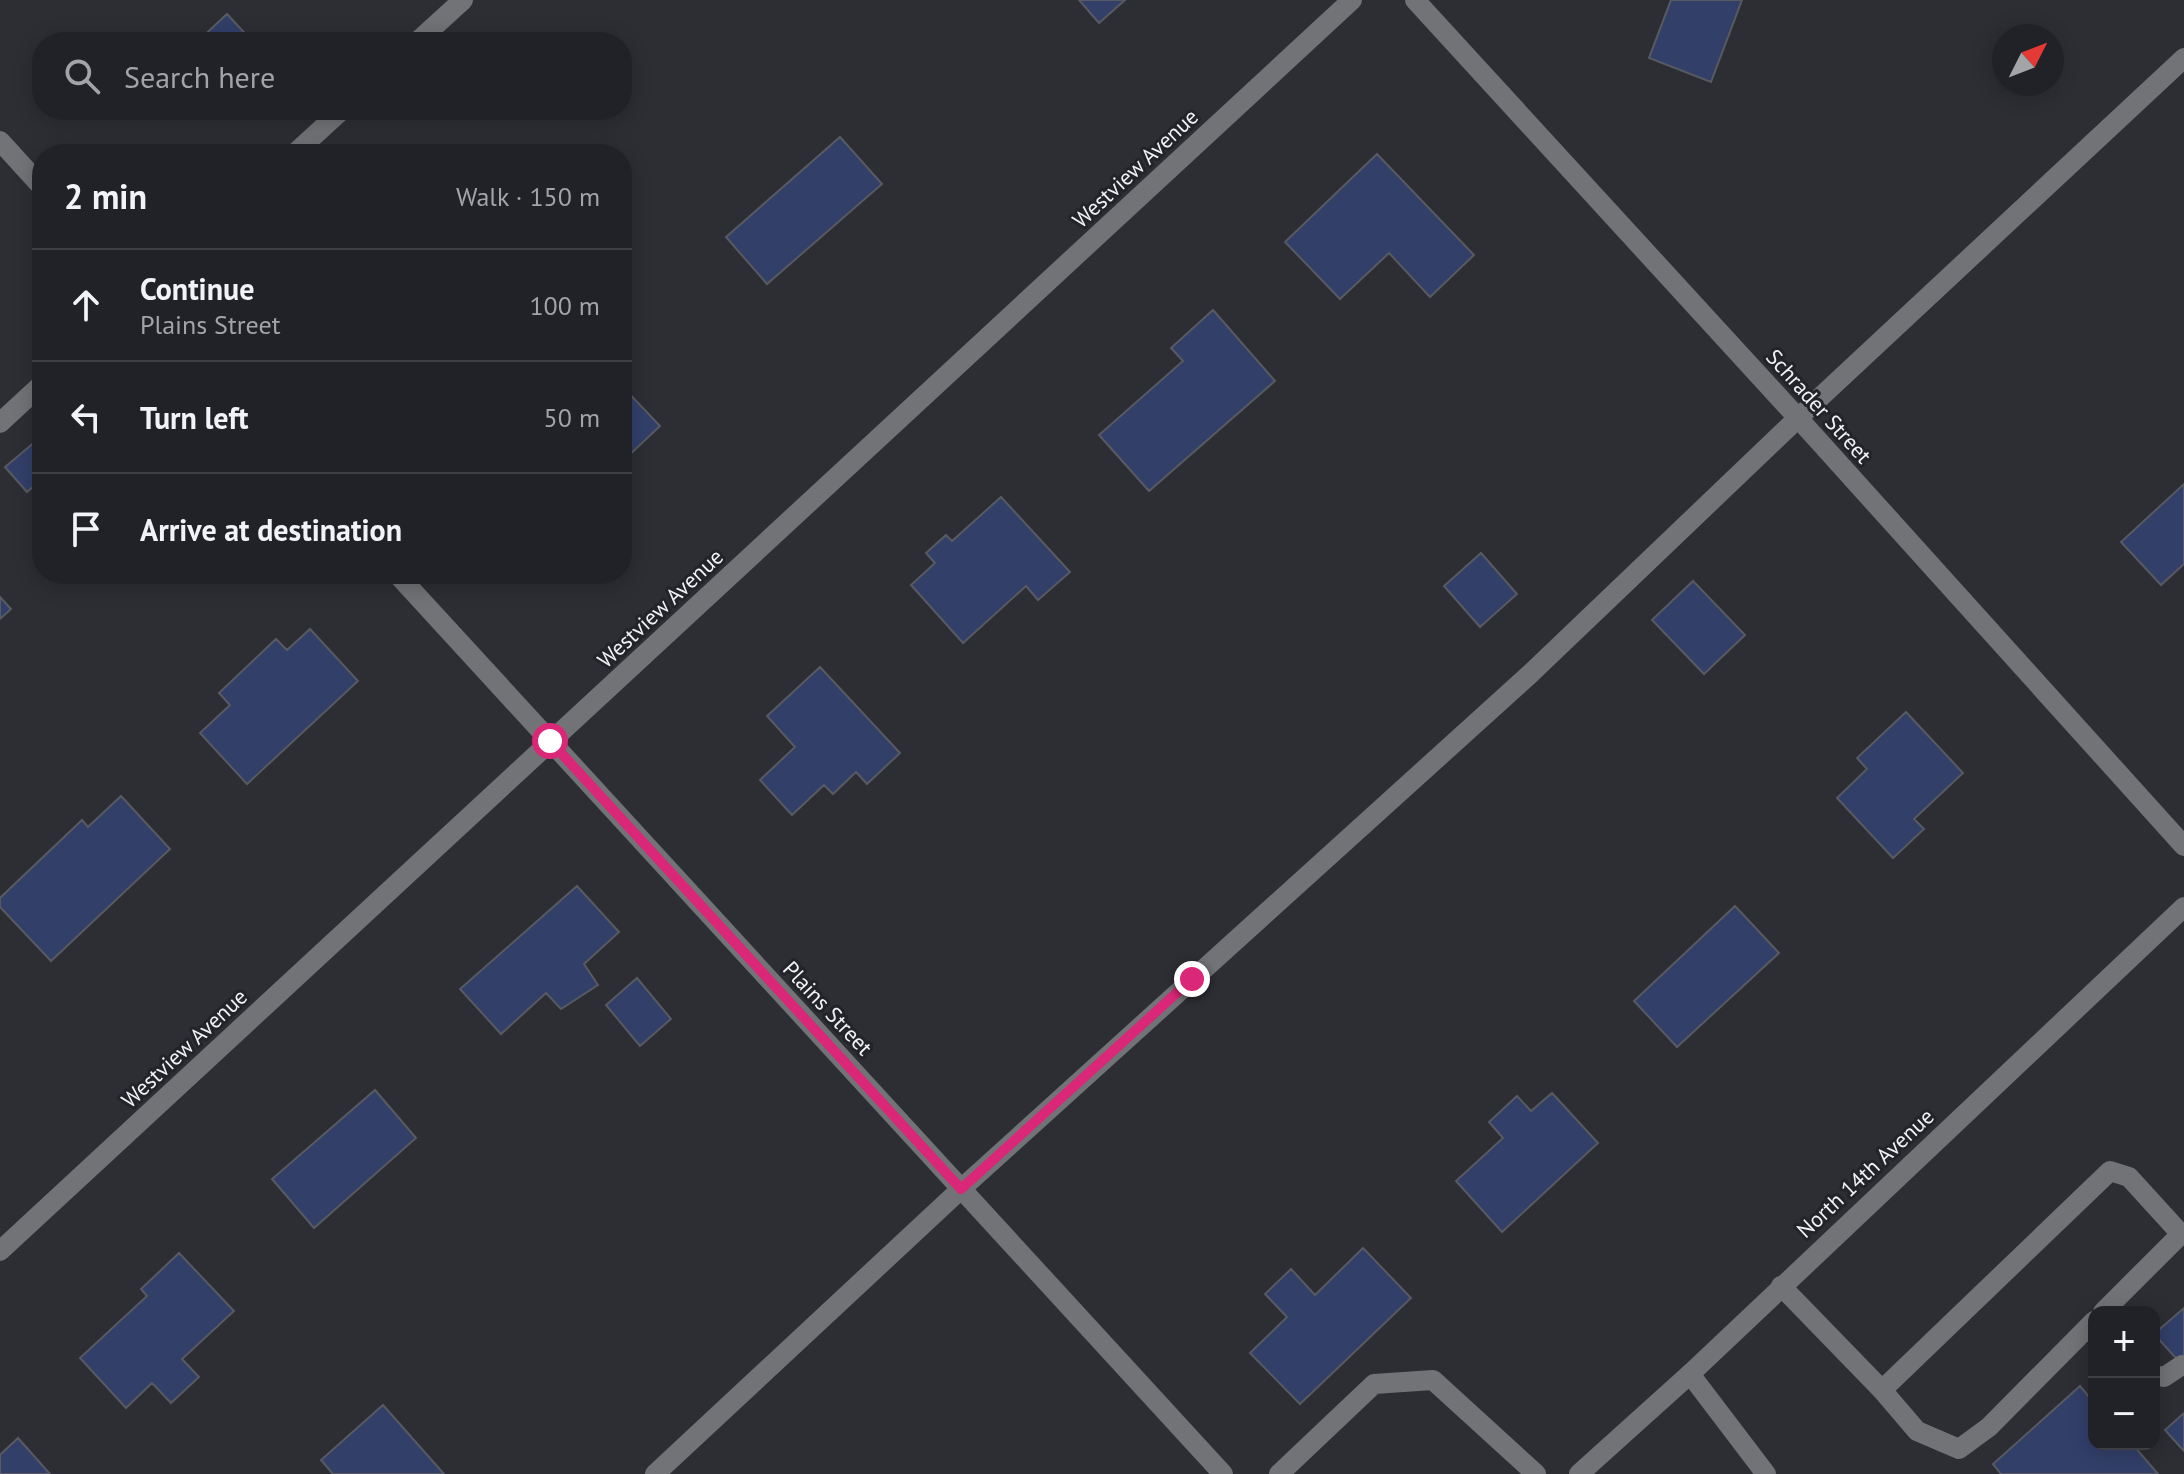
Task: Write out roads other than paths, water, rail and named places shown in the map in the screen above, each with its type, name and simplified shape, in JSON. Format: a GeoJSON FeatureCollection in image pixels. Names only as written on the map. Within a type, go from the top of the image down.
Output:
{"type":"FeatureCollection","features":[{"type":"Feature","properties":{"kind":"street"},"geometry":{"type":"LineString","coordinates":[[428,32],[463,0]]}},
{"type":"Feature","properties":{"kind":"street","name":"Westview Avenue"},"geometry":{"type":"LineString","coordinates":[[0,1251],[1352,0]]}},
{"type":"Feature","properties":{"kind":"street","name":"Schrader Street"},"geometry":{"type":"LineString","coordinates":[[1415,0],[2184,846]]}},
{"type":"Feature","properties":{"kind":"street"},"geometry":{"type":"LineString","coordinates":[[655,1474],[961,1189],[1529,675],[1798,418],[2184,58]]}},
{"type":"Feature","properties":{"kind":"street"},"geometry":{"type":"LineString","coordinates":[[305,144],[331,120]]}},
{"type":"Feature","properties":{"kind":"street"},"geometry":{"type":"LineString","coordinates":[[0,141],[32,176]]}},
{"type":"Feature","properties":{"kind":"street"},"geometry":{"type":"LineString","coordinates":[[0,423],[32,393]]}},
{"type":"Feature","properties":{"kind":"street","name":"Plains Street"},"geometry":{"type":"LineString","coordinates":[[406,584],[1223,1474]]}},
{"type":"Feature","properties":{"kind":"street","name":"North 14th Avenue"},"geometry":{"type":"LineString","coordinates":[[1579,1474],[1690,1374],[2184,907]]}},
{"type":"Feature","properties":{"kind":"street"},"geometry":{"type":"LineString","coordinates":[[1882,1390],[2110,1171],[2129,1177],[2182,1236],[2109,1306]]}},
{"type":"Feature","properties":{"kind":"street"},"geometry":{"type":"LineString","coordinates":[[1781,1286],[1882,1390],[1917,1431],[1959,1449],[1989,1427],[2086,1342]]}},
{"type":"Feature","properties":{"kind":"street"},"geometry":{"type":"LineString","coordinates":[[2160,1376],[2164,1377],[2182,1365]]}},
{"type":"Feature","properties":{"kind":"street"},"geometry":{"type":"LineString","coordinates":[[1690,1374],[1766,1474]]}},
{"type":"Feature","properties":{"kind":"street"},"geometry":{"type":"LineString","coordinates":[[1279,1474],[1374,1384],[1433,1380],[1536,1474]]}}]}
